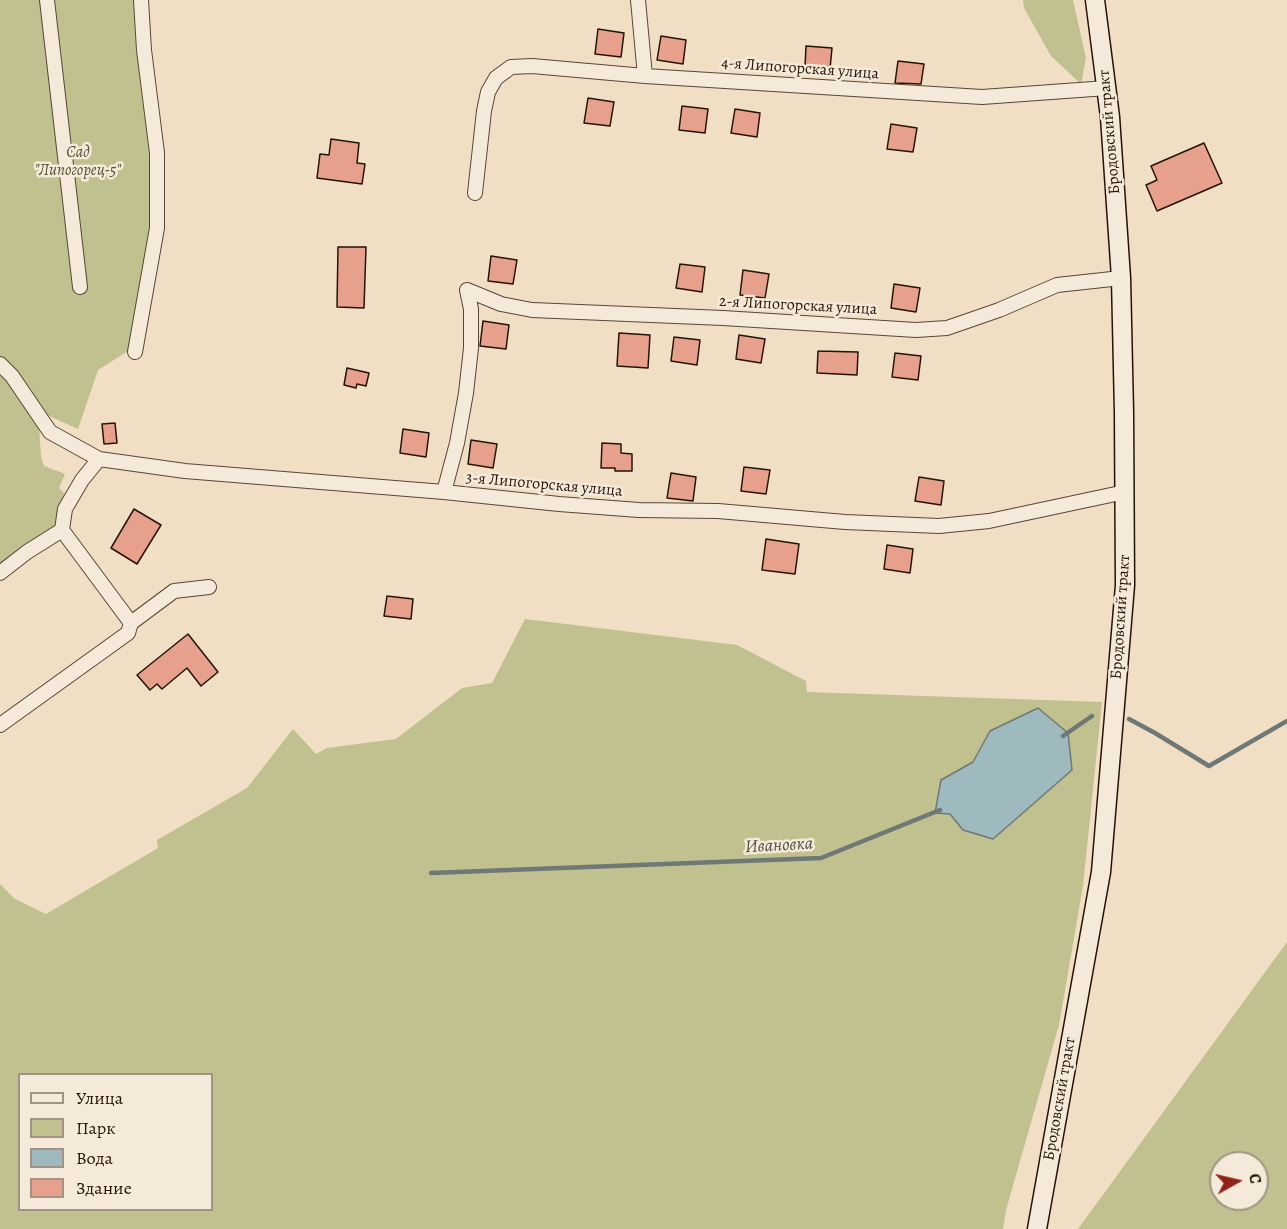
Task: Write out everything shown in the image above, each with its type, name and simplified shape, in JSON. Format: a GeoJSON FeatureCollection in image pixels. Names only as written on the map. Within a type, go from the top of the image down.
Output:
{"type":"FeatureCollection","features":[{"type":"Feature","properties":{"kind":"street"},"geometry":{"type":"LineString","coordinates":[[47,0],[80,287]]}},
{"type":"Feature","properties":{"kind":"street"},"geometry":{"type":"LineString","coordinates":[[135,352],[157,228],[157,153],[144,50],[141,0]]}},
{"type":"Feature","properties":{"kind":"street"},"geometry":{"type":"LineString","coordinates":[[638,0],[645,76]]}},
{"type":"Feature","properties":{"kind":"street","name":"Бродовский тракт"},"geometry":{"type":"LineString","coordinates":[[1037,1229],[1101,872],[1125,585],[1121,278],[1110,117],[1095,0]]}},
{"type":"Feature","properties":{"kind":"street","name":"4-я Липогорская улица"},"geometry":{"type":"LineString","coordinates":[[476,193],[488,92],[496,78],[511,67],[532,66],[645,76],[982,97],[1107,88]]}},
{"type":"Feature","properties":{"kind":"street","name":"2-я Липогорская улица"},"geometry":{"type":"LineString","coordinates":[[444,492],[457,443],[470,359],[471,309],[467,290],[501,304],[532,310],[723,318],[916,330],[947,328],[999,310],[1057,285],[1121,278]]}},
{"type":"Feature","properties":{"kind":"street","name":"3-я Липогорская улица"},"geometry":{"type":"LineString","coordinates":[[0,364],[12,376],[50,432],[99,459],[185,471],[444,492],[582,506],[639,510],[717,511],[845,522],[939,526],[989,521],[1125,492]]}},
{"type":"Feature","properties":{"kind":"street"},"geometry":{"type":"LineString","coordinates":[[99,459],[82,480],[65,509],[62,530],[130,623]]}},
{"type":"Feature","properties":{"kind":"street"},"geometry":{"type":"LineString","coordinates":[[0,573],[27,552],[62,530]]}},
{"type":"Feature","properties":{"kind":"street"},"geometry":{"type":"LineString","coordinates":[[0,725],[128,633],[130,623],[174,591],[209,587]]}},
{"type":"Feature","properties":{"kind":"green space","name":"Сад \"Липогорец-5\""},"geometry":{"type":"Polygon","coordinates":[[[0,0],[144,0],[157,153],[136,346],[98,370],[78,429],[38,411],[41,456],[44,466],[65,474],[59,488],[65,494],[51,536],[0,568],[0,0]]]}},
{"type":"Feature","properties":{"kind":"green space"},"geometry":{"type":"Polygon","coordinates":[[[1023,0],[1073,0],[1086,58],[1081,84],[1051,56],[1024,8],[1023,0]]]}},
{"type":"Feature","properties":{"kind":"green space"},"geometry":{"type":"Polygon","coordinates":[[[525,619],[737,645],[806,681],[807,692],[1102,702],[1083,886],[1059,1025],[1006,1210],[1003,1229],[0,1229],[0,884],[15,899],[46,914],[158,848],[157,840],[247,788],[293,729],[316,754],[327,748],[396,739],[462,688],[492,683],[525,619]]]}},
{"type":"Feature","properties":{"kind":"green space"},"geometry":{"type":"Polygon","coordinates":[[[1287,942],[1287,1229],[1078,1229],[1287,942]]]}},
{"type":"Feature","properties":{"kind":"water"},"geometry":{"type":"Polygon","coordinates":[[[1038,708],[1068,733],[1072,770],[993,839],[963,830],[950,814],[935,813],[941,780],[973,762],[990,731],[1038,708]]]}},
{"type":"Feature","properties":{"kind":"building"},"geometry":{"type":"Polygon","coordinates":[[[598,29],[624,33],[621,57],[595,54],[598,29]]]}},
{"type":"Feature","properties":{"kind":"building"},"geometry":{"type":"Polygon","coordinates":[[[661,36],[686,40],[683,64],[657,60],[661,36]]]}},
{"type":"Feature","properties":{"kind":"building"},"geometry":{"type":"Polygon","coordinates":[[[806,46],[832,48],[830,69],[805,67],[806,46]]]}},
{"type":"Feature","properties":{"kind":"building"},"geometry":{"type":"Polygon","coordinates":[[[898,61],[924,64],[921,84],[895,83],[898,61]]]}},
{"type":"Feature","properties":{"kind":"building"},"geometry":{"type":"Polygon","coordinates":[[[588,98],[614,102],[610,126],[584,123],[588,98]]]}},
{"type":"Feature","properties":{"kind":"building"},"geometry":{"type":"Polygon","coordinates":[[[682,106],[708,109],[705,133],[679,130],[682,106]]]}},
{"type":"Feature","properties":{"kind":"building"},"geometry":{"type":"Polygon","coordinates":[[[735,109],[760,113],[757,137],[731,133],[735,109]]]}},
{"type":"Feature","properties":{"kind":"building"},"geometry":{"type":"Polygon","coordinates":[[[891,124],[917,128],[913,152],[887,149],[891,124]]]}},
{"type":"Feature","properties":{"kind":"building"},"geometry":{"type":"Polygon","coordinates":[[[331,139],[359,143],[357,163],[365,164],[362,184],[317,178],[320,154],[329,155],[331,139]]]}},
{"type":"Feature","properties":{"kind":"building"},"geometry":{"type":"Polygon","coordinates":[[[1204,143],[1222,183],[1157,211],[1146,185],[1157,180],[1151,166],[1204,143]]]}},
{"type":"Feature","properties":{"kind":"building"},"geometry":{"type":"Polygon","coordinates":[[[338,247],[366,247],[364,308],[337,307],[338,247]]]}},
{"type":"Feature","properties":{"kind":"building"},"geometry":{"type":"Polygon","coordinates":[[[491,256],[517,260],[513,284],[488,281],[491,256]]]}},
{"type":"Feature","properties":{"kind":"building"},"geometry":{"type":"Polygon","coordinates":[[[680,264],[705,267],[702,292],[676,288],[680,264]]]}},
{"type":"Feature","properties":{"kind":"building"},"geometry":{"type":"Polygon","coordinates":[[[743,270],[769,274],[765,298],[740,295],[743,270]]]}},
{"type":"Feature","properties":{"kind":"building"},"geometry":{"type":"Polygon","coordinates":[[[894,284],[920,288],[916,312],[891,308],[894,284]]]}},
{"type":"Feature","properties":{"kind":"building"},"geometry":{"type":"Polygon","coordinates":[[[483,321],[509,325],[506,349],[480,346],[483,321]]]}},
{"type":"Feature","properties":{"kind":"building"},"geometry":{"type":"Polygon","coordinates":[[[619,333],[650,335],[648,368],[617,366],[619,333]]]}},
{"type":"Feature","properties":{"kind":"building"},"geometry":{"type":"Polygon","coordinates":[[[739,335],[765,339],[761,363],[736,359],[739,335]]]}},
{"type":"Feature","properties":{"kind":"building"},"geometry":{"type":"Polygon","coordinates":[[[674,337],[700,340],[697,365],[671,361],[674,337]]]}},
{"type":"Feature","properties":{"kind":"building"},"geometry":{"type":"Polygon","coordinates":[[[818,351],[858,352],[857,375],[817,373],[818,351]]]}},
{"type":"Feature","properties":{"kind":"building"},"geometry":{"type":"Polygon","coordinates":[[[895,353],[921,356],[918,380],[892,377],[895,353]]]}},
{"type":"Feature","properties":{"kind":"building"},"geometry":{"type":"Polygon","coordinates":[[[347,368],[369,373],[366,386],[357,384],[356,388],[344,385],[347,368]]]}},
{"type":"Feature","properties":{"kind":"building"},"geometry":{"type":"Polygon","coordinates":[[[115,423],[117,443],[104,444],[102,424],[115,423]]]}},
{"type":"Feature","properties":{"kind":"building"},"geometry":{"type":"Polygon","coordinates":[[[403,429],[429,433],[426,457],[400,453],[403,429]]]}},
{"type":"Feature","properties":{"kind":"building"},"geometry":{"type":"Polygon","coordinates":[[[471,440],[497,444],[493,468],[468,464],[471,440]]]}},
{"type":"Feature","properties":{"kind":"building"},"geometry":{"type":"Polygon","coordinates":[[[602,443],[621,444],[621,453],[632,454],[632,471],[601,468],[602,443]]]}},
{"type":"Feature","properties":{"kind":"building"},"geometry":{"type":"Polygon","coordinates":[[[744,467],[770,470],[766,494],[741,491],[744,467]]]}},
{"type":"Feature","properties":{"kind":"building"},"geometry":{"type":"Polygon","coordinates":[[[671,473],[696,477],[693,501],[667,498],[671,473]]]}},
{"type":"Feature","properties":{"kind":"building"},"geometry":{"type":"Polygon","coordinates":[[[919,477],[944,481],[941,505],[915,501],[919,477]]]}},
{"type":"Feature","properties":{"kind":"building"},"geometry":{"type":"Polygon","coordinates":[[[134,509],[161,525],[137,564],[111,548],[134,509]]]}},
{"type":"Feature","properties":{"kind":"building"},"geometry":{"type":"Polygon","coordinates":[[[766,539],[799,544],[795,574],[762,570],[766,539]]]}},
{"type":"Feature","properties":{"kind":"building"},"geometry":{"type":"Polygon","coordinates":[[[887,545],[913,549],[910,573],[884,569],[887,545]]]}},
{"type":"Feature","properties":{"kind":"building"},"geometry":{"type":"Polygon","coordinates":[[[387,596],[413,599],[411,619],[384,616],[387,596]]]}},
{"type":"Feature","properties":{"kind":"building"},"geometry":{"type":"Polygon","coordinates":[[[188,634],[218,672],[201,686],[187,668],[162,689],[157,684],[150,690],[137,675],[188,634]]]}},
{"type":"Feature","properties":{"kind":"waterway","name":"Ивановка"},"geometry":{"type":"LineString","coordinates":[[1063,736],[1092,716]]}},
{"type":"Feature","properties":{"kind":"waterway","name":"Ивановка"},"geometry":{"type":"LineString","coordinates":[[1129,719],[1209,766],[1287,721]]}},
{"type":"Feature","properties":{"kind":"waterway","name":"Ивановка"},"geometry":{"type":"LineString","coordinates":[[431,873],[821,858],[940,810]]}}]}
